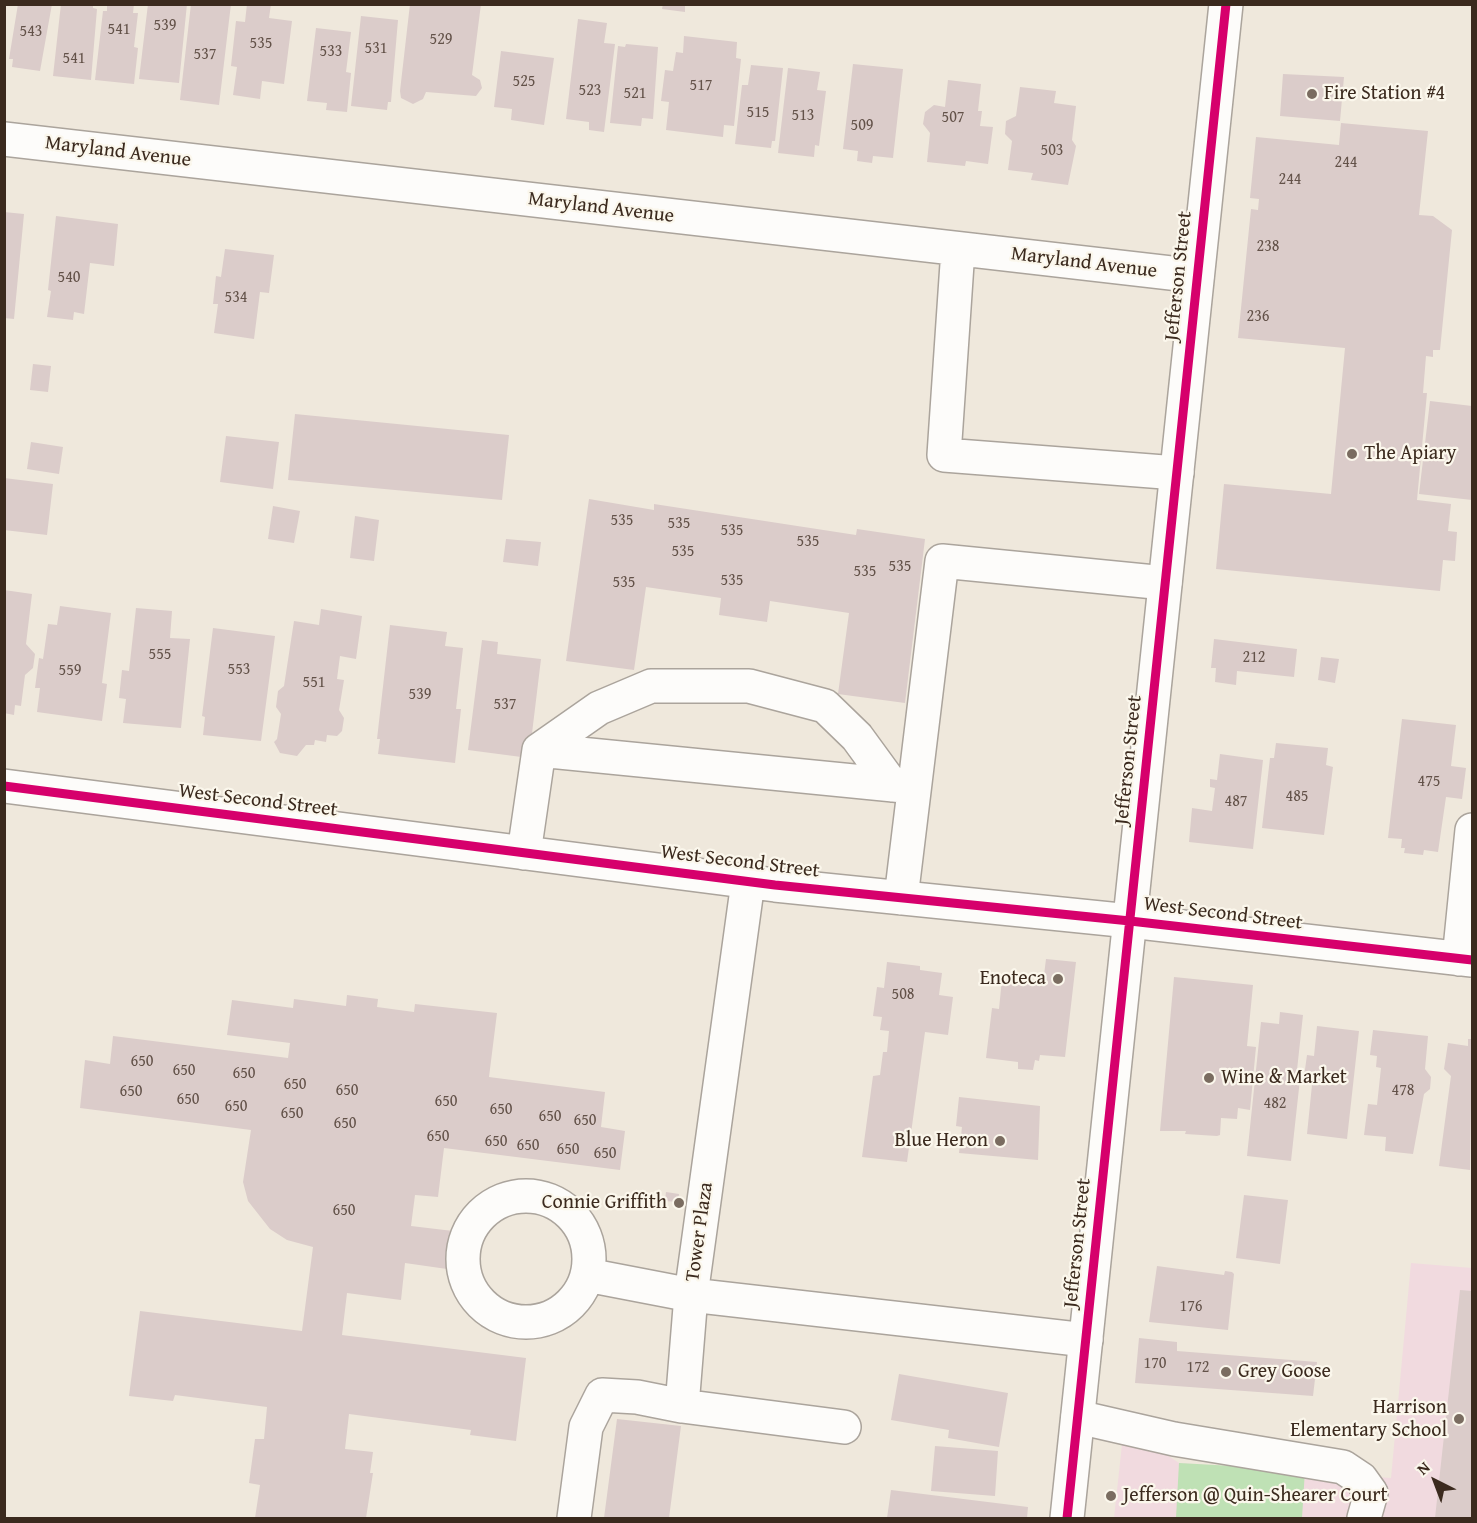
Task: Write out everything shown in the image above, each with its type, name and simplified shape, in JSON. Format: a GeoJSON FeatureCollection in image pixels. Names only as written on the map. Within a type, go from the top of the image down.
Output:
{"type":"FeatureCollection","features":[{"type":"Feature","properties":{"kind":"street","name":"Jefferson Street"},"geometry":{"type":"LineString","coordinates":[[1072,1517],[1078,1417],[1226,4]]}},
{"type":"Feature","properties":{"kind":"street","name":"Maryland Avenue"},"geometry":{"type":"LineString","coordinates":[[4,140],[1197,276]]}},
{"type":"Feature","properties":{"kind":"street"},"geometry":{"type":"LineString","coordinates":[[958,249],[944,455],[1177,473]]}},
{"type":"Feature","properties":{"kind":"street"},"geometry":{"type":"LineString","coordinates":[[901,898],[903,786],[942,561],[1165,583]]}},
{"type":"Feature","properties":{"kind":"street"},"geometry":{"type":"LineString","coordinates":[[524,853],[539,750],[599,708],[651,686],[749,686],[825,706],[903,786]]}},
{"type":"Feature","properties":{"kind":"street"},"geometry":{"type":"LineString","coordinates":[[539,750],[903,786]]}},
{"type":"Feature","properties":{"kind":"street","name":"West Second Street"},"geometry":{"type":"LineString","coordinates":[[4,786],[748,882],[1130,921],[1466,960]]}},
{"type":"Feature","properties":{"kind":"street"},"geometry":{"type":"LineString","coordinates":[[1466,960],[1473,830]]}},
{"type":"Feature","properties":{"kind":"street","name":"Tower Plaza"},"geometry":{"type":"LineString","coordinates":[[748,882],[691,1295],[1086,1340]]}},
{"type":"Feature","properties":{"kind":"street"},"geometry":{"type":"LineString","coordinates":[[587,1275],[691,1295],[682,1406]]}},
{"type":"Feature","properties":{"kind":"street"},"geometry":{"type":"LineString","coordinates":[[574,1518],[586,1427],[602,1395],[637,1397],[682,1406],[844,1428]]}},
{"type":"Feature","properties":{"kind":"street"},"geometry":{"type":"LineString","coordinates":[[1078,1417],[1174,1439],[1343,1467],[1361,1479],[1371,1493],[1364,1518]]}},
{"type":"Feature","properties":{"kind":"shaded area"},"geometry":{"type":"Polygon","coordinates":[[[1411,1263],[1472,1268],[1472,1518],[1114,1518],[1124,1426],[1179,1463],[1391,1478],[1411,1263]]]}},
{"type":"Feature","properties":{"kind":"green space"},"geometry":{"type":"Polygon","coordinates":[[[1179,1463],[1305,1470],[1302,1518],[1176,1518],[1179,1463]]]}},
{"type":"Feature","properties":{"kind":"building"},"geometry":{"type":"Polygon","coordinates":[[[18,4],[52,4],[40,71],[12,67],[13,59],[9,59],[18,4]]]}},
{"type":"Feature","properties":{"kind":"building"},"geometry":{"type":"Polygon","coordinates":[[[61,4],[93,4],[93,8],[97,9],[91,80],[53,76],[61,4]]]}},
{"type":"Feature","properties":{"kind":"building"},"geometry":{"type":"Polygon","coordinates":[[[107,4],[134,4],[133,13],[138,13],[134,47],[138,48],[134,84],[95,80],[103,11],[107,11],[107,4]]]}},
{"type":"Feature","properties":{"kind":"building"},"geometry":{"type":"Polygon","coordinates":[[[148,4],[187,4],[179,83],[139,79],[148,4]]]}},
{"type":"Feature","properties":{"kind":"building"},"geometry":{"type":"Polygon","coordinates":[[[191,4],[231,4],[219,105],[180,100],[191,4]]]}},
{"type":"Feature","properties":{"kind":"building"},"geometry":{"type":"Polygon","coordinates":[[[247,4],[271,4],[269,18],[292,21],[284,84],[262,81],[260,99],[233,95],[237,67],[231,66],[236,21],[245,22],[247,4]]]}},
{"type":"Feature","properties":{"kind":"building"},"geometry":{"type":"Polygon","coordinates":[[[410,4],[481,4],[472,75],[480,80],[482,88],[476,96],[426,92],[423,99],[413,104],[401,98],[410,4]]]}},
{"type":"Feature","properties":{"kind":"building"},"geometry":{"type":"Polygon","coordinates":[[[663,4],[685,4],[685,12],[662,9],[663,4]]]}},
{"type":"Feature","properties":{"kind":"building"},"geometry":{"type":"Polygon","coordinates":[[[361,16],[398,20],[391,102],[388,102],[387,110],[351,106],[361,16]]]}},
{"type":"Feature","properties":{"kind":"building"},"geometry":{"type":"Polygon","coordinates":[[[578,19],[607,23],[604,43],[615,44],[604,132],[589,130],[589,122],[566,119],[578,19]]]}},
{"type":"Feature","properties":{"kind":"building"},"geometry":{"type":"Polygon","coordinates":[[[316,28],[351,32],[346,72],[351,73],[347,112],[326,110],[327,103],[307,101],[316,28]]]}},
{"type":"Feature","properties":{"kind":"building"},"geometry":{"type":"Polygon","coordinates":[[[684,36],[737,42],[736,58],[741,59],[734,126],[724,125],[723,137],[666,130],[669,102],[661,101],[665,70],[673,71],[676,52],[683,53],[684,36]]]}},
{"type":"Feature","properties":{"kind":"building"},"geometry":{"type":"Polygon","coordinates":[[[626,44],[658,47],[653,119],[642,118],[641,126],[610,123],[618,46],[625,47],[626,44]]]}},
{"type":"Feature","properties":{"kind":"building"},"geometry":{"type":"Polygon","coordinates":[[[501,51],[554,58],[544,125],[511,120],[512,109],[494,107],[501,51]]]}},
{"type":"Feature","properties":{"kind":"building"},"geometry":{"type":"Polygon","coordinates":[[[853,64],[903,69],[893,158],[873,156],[872,163],[857,161],[858,151],[843,149],[853,64]]]}},
{"type":"Feature","properties":{"kind":"building"},"geometry":{"type":"Polygon","coordinates":[[[751,65],[783,68],[775,141],[772,141],[771,148],[735,144],[742,85],[748,85],[751,65]]]}},
{"type":"Feature","properties":{"kind":"building"},"geometry":{"type":"Polygon","coordinates":[[[788,68],[820,72],[817,90],[826,91],[819,146],[815,145],[814,157],[778,153],[788,68]]]}},
{"type":"Feature","properties":{"kind":"building","name":"Fire Station #4"},"geometry":{"type":"Polygon","coordinates":[[[1283,74],[1344,77],[1340,121],[1280,116],[1283,74]]]}},
{"type":"Feature","properties":{"kind":"building"},"geometry":{"type":"Polygon","coordinates":[[[948,80],[981,84],[978,111],[982,111],[980,126],[993,127],[988,164],[966,161],[965,166],[927,162],[930,133],[923,124],[925,112],[934,105],[945,107],[948,80]]]}},
{"type":"Feature","properties":{"kind":"building"},"geometry":{"type":"Polygon","coordinates":[[[1020,87],[1056,91],[1054,103],[1076,106],[1072,140],[1076,146],[1068,185],[1031,180],[1033,173],[1008,170],[1012,141],[1005,134],[1006,121],[1016,116],[1020,87]]]}},
{"type":"Feature","properties":{"kind":"building"},"geometry":{"type":"Polygon","coordinates":[[[1341,123],[1428,131],[1419,215],[1433,216],[1452,230],[1440,350],[1433,350],[1433,357],[1426,356],[1423,393],[1427,393],[1417,500],[1451,504],[1448,531],[1457,532],[1455,561],[1443,560],[1440,591],[1216,569],[1224,484],[1331,494],[1345,348],[1238,338],[1251,209],[1258,210],[1259,199],[1250,198],[1256,137],[1339,145],[1341,123]]]}},
{"type":"Feature","properties":{"kind":"building"},"geometry":{"type":"Polygon","coordinates":[[[4,212],[24,214],[14,319],[4,318],[4,212]]]}},
{"type":"Feature","properties":{"kind":"building"},"geometry":{"type":"Polygon","coordinates":[[[56,216],[118,224],[114,266],[90,263],[84,314],[74,312],[73,320],[47,317],[56,216]]]}},
{"type":"Feature","properties":{"kind":"building"},"geometry":{"type":"Polygon","coordinates":[[[225,249],[274,255],[269,293],[260,292],[254,339],[214,333],[218,304],[213,304],[216,276],[221,277],[225,249]]]}},
{"type":"Feature","properties":{"kind":"building"},"geometry":{"type":"Polygon","coordinates":[[[33,364],[51,366],[48,392],[30,390],[33,364]]]}},
{"type":"Feature","properties":{"kind":"building"},"geometry":{"type":"Polygon","coordinates":[[[1430,401],[1472,406],[1472,500],[1419,494],[1430,401]]]}},
{"type":"Feature","properties":{"kind":"building"},"geometry":{"type":"Polygon","coordinates":[[[295,414],[509,435],[502,500],[288,480],[295,414]]]}},
{"type":"Feature","properties":{"kind":"building"},"geometry":{"type":"Polygon","coordinates":[[[226,436],[279,442],[273,489],[220,482],[226,436]]]}},
{"type":"Feature","properties":{"kind":"building"},"geometry":{"type":"Polygon","coordinates":[[[31,442],[63,447],[59,474],[27,469],[31,442]]]}},
{"type":"Feature","properties":{"kind":"building"},"geometry":{"type":"Polygon","coordinates":[[[4,478],[53,484],[47,535],[4,530],[4,478]]]}},
{"type":"Feature","properties":{"kind":"building"},"geometry":{"type":"Polygon","coordinates":[[[589,499],[654,510],[654,504],[856,535],[857,529],[925,539],[905,703],[838,694],[849,613],[770,601],[767,622],[719,615],[721,598],[646,587],[634,670],[566,661],[589,499]]]}},
{"type":"Feature","properties":{"kind":"building"},"geometry":{"type":"Polygon","coordinates":[[[273,506],[300,511],[294,543],[268,539],[273,506]]]}},
{"type":"Feature","properties":{"kind":"building"},"geometry":{"type":"Polygon","coordinates":[[[355,516],[379,520],[374,561],[350,558],[355,516]]]}},
{"type":"Feature","properties":{"kind":"building"},"geometry":{"type":"Polygon","coordinates":[[[506,539],[541,542],[538,566],[503,562],[506,539]]]}},
{"type":"Feature","properties":{"kind":"building"},"geometry":{"type":"Polygon","coordinates":[[[4,590],[32,594],[26,644],[35,654],[33,668],[25,675],[21,706],[15,705],[14,715],[4,713],[4,590]]]}},
{"type":"Feature","properties":{"kind":"building"},"geometry":{"type":"Polygon","coordinates":[[[60,606],[111,613],[102,683],[107,684],[102,721],[37,712],[40,688],[35,688],[39,658],[43,659],[48,624],[57,625],[60,606]]]}},
{"type":"Feature","properties":{"kind":"building"},"geometry":{"type":"Polygon","coordinates":[[[136,608],[172,611],[170,638],[190,639],[181,728],[123,723],[126,699],[119,698],[122,670],[129,671],[136,608]]]}},
{"type":"Feature","properties":{"kind":"building"},"geometry":{"type":"Polygon","coordinates":[[[321,609],[362,616],[356,659],[340,656],[337,679],[344,680],[339,710],[344,718],[342,731],[337,736],[327,735],[326,742],[315,740],[314,745],[306,745],[297,756],[280,753],[274,742],[277,739],[281,714],[276,707],[278,691],[284,686],[294,621],[319,625],[321,609]]]}},
{"type":"Feature","properties":{"kind":"building"},"geometry":{"type":"Polygon","coordinates":[[[390,625],[447,632],[445,646],[463,648],[456,709],[461,709],[455,763],[378,754],[380,739],[377,739],[390,625]]]}},
{"type":"Feature","properties":{"kind":"building"},"geometry":{"type":"Polygon","coordinates":[[[213,628],[275,636],[261,741],[203,735],[205,717],[202,716],[213,628]]]}},
{"type":"Feature","properties":{"kind":"building"},"geometry":{"type":"Polygon","coordinates":[[[1214,639],[1297,649],[1294,677],[1237,671],[1236,685],[1215,682],[1216,668],[1211,668],[1214,639]]]}},
{"type":"Feature","properties":{"kind":"building"},"geometry":{"type":"Polygon","coordinates":[[[482,640],[498,642],[497,654],[541,659],[529,758],[468,750],[482,640]]]}},
{"type":"Feature","properties":{"kind":"building"},"geometry":{"type":"Polygon","coordinates":[[[1321,657],[1339,659],[1335,683],[1318,680],[1321,657]]]}},
{"type":"Feature","properties":{"kind":"building"},"geometry":{"type":"Polygon","coordinates":[[[1402,719],[1456,725],[1451,766],[1466,768],[1462,799],[1446,797],[1438,852],[1424,850],[1423,855],[1404,853],[1405,848],[1401,848],[1402,839],[1388,838],[1402,719]]]}},
{"type":"Feature","properties":{"kind":"building"},"geometry":{"type":"Polygon","coordinates":[[[1276,743],[1328,748],[1326,765],[1333,767],[1324,835],[1262,828],[1270,758],[1274,758],[1276,743]]]}},
{"type":"Feature","properties":{"kind":"building"},"geometry":{"type":"Polygon","coordinates":[[[1220,754],[1263,760],[1253,849],[1189,842],[1192,808],[1212,811],[1215,788],[1210,787],[1210,779],[1217,780],[1220,754]]]}},
{"type":"Feature","properties":{"kind":"building"},"geometry":{"type":"Polygon","coordinates":[[[1046,959],[1076,962],[1065,1057],[1040,1055],[1039,1061],[1035,1060],[1033,1070],[1018,1069],[1018,1062],[986,1058],[992,1008],[999,1009],[1002,979],[1043,983],[1046,959]]]}},
{"type":"Feature","properties":{"kind":"building"},"geometry":{"type":"Polygon","coordinates":[[[887,962],[920,966],[920,970],[942,973],[939,995],[953,997],[948,1035],[925,1032],[907,1162],[862,1157],[873,1076],[880,1075],[883,1052],[887,1052],[889,1031],[880,1030],[882,1017],[873,1016],[877,987],[884,988],[887,962]]]}},
{"type":"Feature","properties":{"kind":"building","name":"Wine & Market"},"geometry":{"type":"Polygon","coordinates":[[[1174,977],[1253,985],[1247,1046],[1256,1047],[1250,1110],[1238,1108],[1237,1119],[1221,1118],[1220,1135],[1217,1136],[1185,1134],[1186,1131],[1160,1131],[1174,977]]]}},
{"type":"Feature","properties":{"kind":"building"},"geometry":{"type":"Polygon","coordinates":[[[347,995],[378,999],[377,1007],[414,1012],[415,1004],[497,1013],[489,1077],[605,1092],[601,1127],[625,1131],[620,1170],[444,1148],[438,1197],[415,1195],[411,1226],[453,1231],[447,1269],[405,1263],[401,1300],[347,1293],[342,1335],[526,1358],[516,1441],[470,1435],[471,1430],[349,1414],[345,1449],[373,1452],[370,1473],[373,1473],[366,1518],[255,1518],[260,1485],[249,1483],[255,1439],[264,1439],[267,1407],[175,1395],[173,1401],[129,1396],[140,1311],[302,1331],[313,1247],[287,1240],[270,1229],[248,1201],[243,1182],[251,1130],[80,1108],[85,1060],[110,1064],[113,1036],[288,1058],[290,1043],[227,1035],[232,1000],[293,1008],[294,999],[346,1006],[347,995]]]}},
{"type":"Feature","properties":{"kind":"building"},"geometry":{"type":"Polygon","coordinates":[[[1280,1012],[1303,1015],[1297,1070],[1301,1070],[1291,1161],[1247,1156],[1261,1022],[1279,1024],[1280,1012]]]}},
{"type":"Feature","properties":{"kind":"building"},"geometry":{"type":"Polygon","coordinates":[[[1317,1026],[1359,1031],[1347,1139],[1307,1134],[1312,1085],[1303,1084],[1307,1055],[1314,1056],[1317,1026]]]}},
{"type":"Feature","properties":{"kind":"building"},"geometry":{"type":"Polygon","coordinates":[[[1373,1030],[1428,1036],[1425,1069],[1431,1077],[1430,1089],[1424,1094],[1413,1154],[1385,1151],[1386,1137],[1364,1135],[1368,1104],[1377,1105],[1381,1068],[1376,1067],[1377,1056],[1370,1055],[1373,1030]]]}},
{"type":"Feature","properties":{"kind":"building"},"geometry":{"type":"Polygon","coordinates":[[[1468,1039],[1472,1039],[1470,1170],[1439,1166],[1451,1076],[1444,1069],[1448,1043],[1468,1046],[1468,1039]]]}},
{"type":"Feature","properties":{"kind":"building","name":"Blue Heron"},"geometry":{"type":"Polygon","coordinates":[[[959,1097],[1040,1106],[1038,1160],[959,1153],[962,1127],[956,1126],[959,1097]]]}},
{"type":"Feature","properties":{"kind":"building"},"geometry":{"type":"Polygon","coordinates":[[[666,1192],[679,1194],[678,1202],[665,1201],[666,1192]]]}},
{"type":"Feature","properties":{"kind":"building"},"geometry":{"type":"Polygon","coordinates":[[[1244,1195],[1288,1200],[1280,1264],[1236,1258],[1244,1195]]]}},
{"type":"Feature","properties":{"kind":"building"},"geometry":{"type":"Polygon","coordinates":[[[1157,1266],[1224,1275],[1225,1271],[1232,1272],[1234,1274],[1228,1330],[1149,1322],[1157,1266]]]}},
{"type":"Feature","properties":{"kind":"building","name":"Harrison Elementary School"},"geometry":{"type":"Polygon","coordinates":[[[1460,1290],[1472,1291],[1472,1518],[1435,1518],[1460,1290]]]}},
{"type":"Feature","properties":{"kind":"building","name":"Grey Goose"},"geometry":{"type":"Polygon","coordinates":[[[1139,1338],[1177,1342],[1177,1351],[1317,1362],[1313,1396],[1135,1383],[1139,1338]]]}},
{"type":"Feature","properties":{"kind":"building"},"geometry":{"type":"Polygon","coordinates":[[[899,1374],[1008,1393],[999,1447],[948,1438],[949,1430],[891,1420],[899,1374]]]}},
{"type":"Feature","properties":{"kind":"building"},"geometry":{"type":"Polygon","coordinates":[[[617,1419],[681,1426],[669,1518],[604,1518],[617,1419]]]}},
{"type":"Feature","properties":{"kind":"building"},"geometry":{"type":"Polygon","coordinates":[[[935,1446],[998,1451],[995,1496],[931,1491],[935,1446]]]}},
{"type":"Feature","properties":{"kind":"building"},"geometry":{"type":"Polygon","coordinates":[[[891,1490],[1028,1507],[1027,1518],[887,1518],[891,1490]]]}},
{"type":"Feature","properties":{"kind":"cycle path"},"geometry":{"type":"LineString","coordinates":[[1067,1518],[1226,4]]}},
{"type":"Feature","properties":{"kind":"cycle path"},"geometry":{"type":"LineString","coordinates":[[4,786],[775,885],[1130,921],[1472,960]]}},
{"type":"Feature","properties":{"kind":"place","name":"Fire Station #4"},"geometry":{"type":"Point","coordinates":[1312,94]}},
{"type":"Feature","properties":{"kind":"place","name":"The Apiary"},"geometry":{"type":"Point","coordinates":[1352,454]}},
{"type":"Feature","properties":{"kind":"place","name":"Enoteca"},"geometry":{"type":"Point","coordinates":[1058,979]}},
{"type":"Feature","properties":{"kind":"place","name":"Wine & Market"},"geometry":{"type":"Point","coordinates":[1209,1078]}},
{"type":"Feature","properties":{"kind":"place","name":"Blue Heron"},"geometry":{"type":"Point","coordinates":[1000,1141]}},
{"type":"Feature","properties":{"kind":"place","name":"Connie Griffith"},"geometry":{"type":"Point","coordinates":[679,1203]}},
{"type":"Feature","properties":{"kind":"place","name":"Grey Goose"},"geometry":{"type":"Point","coordinates":[1226,1372]}},
{"type":"Feature","properties":{"kind":"place","name":"Harrison Elementary School"},"geometry":{"type":"Point","coordinates":[1459,1419]}},
{"type":"Feature","properties":{"kind":"place","name":"Jefferson @ Quin-Shearer Court"},"geometry":{"type":"Point","coordinates":[1111,1496]}}]}
